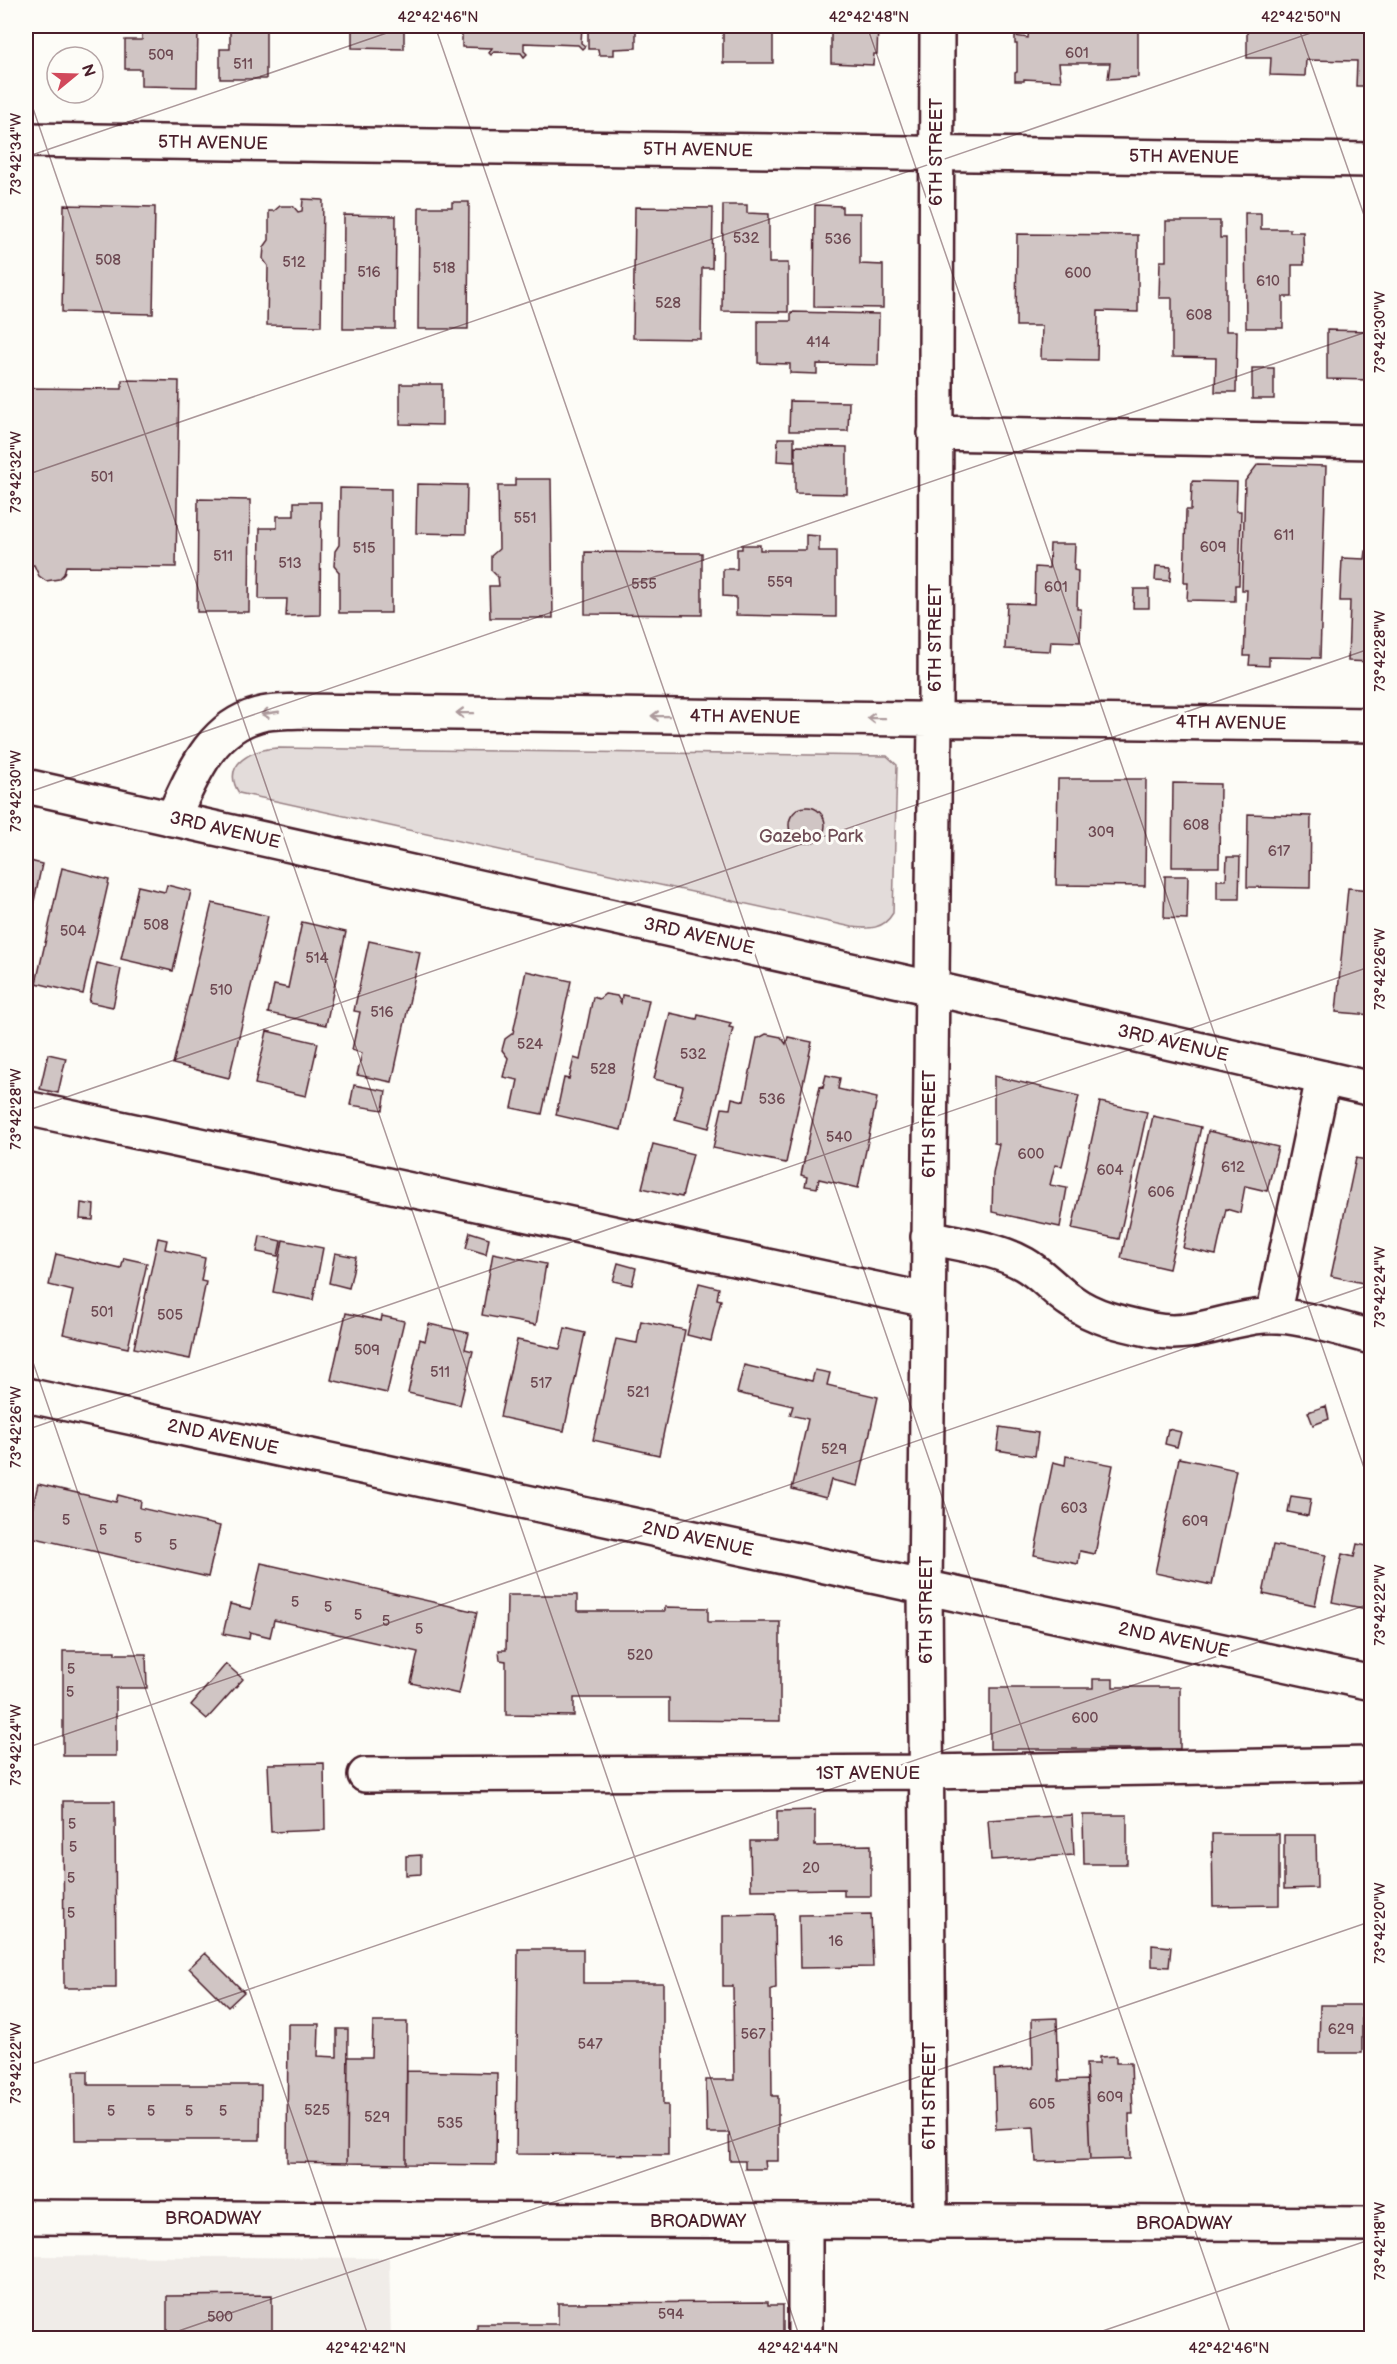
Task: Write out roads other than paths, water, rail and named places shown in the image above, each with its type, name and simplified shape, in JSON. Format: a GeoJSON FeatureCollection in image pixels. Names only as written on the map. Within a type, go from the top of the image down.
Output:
{"type":"FeatureCollection","features":[{"type":"Feature","properties":{"kind":"street","name":"6TH STREET"},"geometry":{"type":"LineString","coordinates":[[930,2223],[925,1588],[934,719],[937,26]]}},
{"type":"Feature","properties":{"kind":"street","name":"5TH AVENUE"},"geometry":{"type":"LineString","coordinates":[[26,140],[1371,160]]}},
{"type":"Feature","properties":{"kind":"street"},"geometry":{"type":"LineString","coordinates":[[935,433],[1371,442]]}},
{"type":"Feature","properties":{"kind":"street","name":"4TH AVENUE"},"geometry":{"type":"LineString","coordinates":[[172,819],[202,760],[217,739],[248,718],[270,712],[1371,725]]}},
{"type":"Feature","properties":{"kind":"street","name":"3RD AVENUE"},"geometry":{"type":"LineString","coordinates":[[26,786],[931,987],[1371,1089]]}},
{"type":"Feature","properties":{"kind":"street"},"geometry":{"type":"LineString","coordinates":[[1273,1316],[1323,1078]]}},
{"type":"Feature","properties":{"kind":"street"},"geometry":{"type":"LineString","coordinates":[[26,1108],[927,1300]]}},
{"type":"Feature","properties":{"kind":"street"},"geometry":{"type":"LineString","coordinates":[[928,1237],[1009,1257],[1037,1272],[1070,1301],[1084,1310],[1143,1328],[1181,1333],[1252,1317],[1273,1316],[1296,1319],[1371,1337]]}},
{"type":"Feature","properties":{"kind":"street","name":"2ND AVENUE"},"geometry":{"type":"LineString","coordinates":[[26,1395],[1371,1683]]}},
{"type":"Feature","properties":{"kind":"street","name":"1ST AVENUE"},"geometry":{"type":"LineString","coordinates":[[365,1775],[927,1772],[1371,1764]]}},
{"type":"Feature","properties":{"kind":"street","name":"BROADWAY"},"geometry":{"type":"LineString","coordinates":[[26,2217],[1371,2224]]}},
{"type":"Feature","properties":{"kind":"street"},"geometry":{"type":"LineString","coordinates":[[805,2222],[805,2338]]}},
{"type":"Feature","properties":{"kind":"park label","name":"Gazebo Park"},"geometry":{"type":"Point","coordinates":[811,836]}}]}
